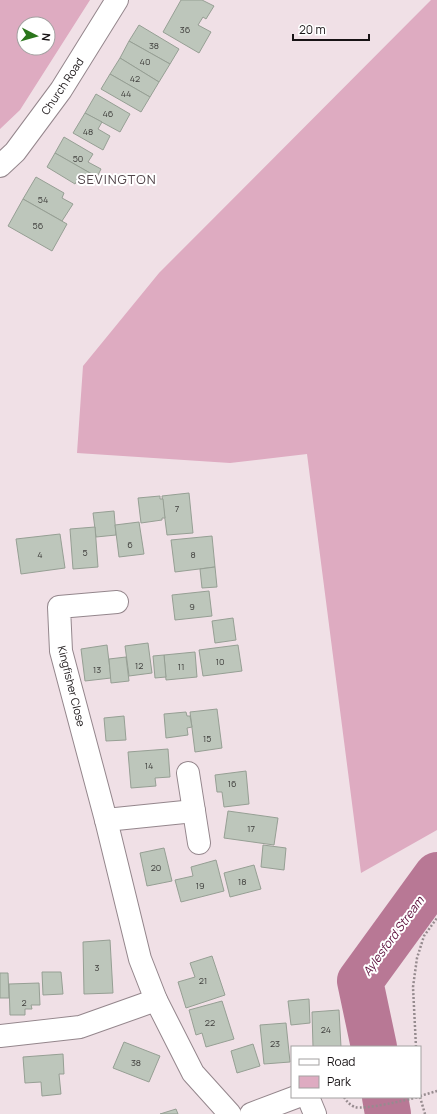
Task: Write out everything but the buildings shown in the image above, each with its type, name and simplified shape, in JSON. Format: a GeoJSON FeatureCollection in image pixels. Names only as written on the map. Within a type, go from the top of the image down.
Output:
{"type":"FeatureCollection","features":[{"type":"Feature","properties":{"kind":"street","name":"Church Road"},"geometry":{"type":"LineString","coordinates":[[0,166],[15,152],[61,90],[116,0]]}},
{"type":"Feature","properties":{"kind":"street","name":"Kingfisher Close"},"geometry":{"type":"LineString","coordinates":[[117,602],[59,607],[61,651],[106,820],[140,959],[156,1000],[193,1073],[230,1114]]}},
{"type":"Feature","properties":{"kind":"street"},"geometry":{"type":"LineString","coordinates":[[188,773],[199,843]]}},
{"type":"Feature","properties":{"kind":"street"},"geometry":{"type":"LineString","coordinates":[[106,820],[194,811]]}},
{"type":"Feature","properties":{"kind":"street"},"geometry":{"type":"LineString","coordinates":[[0,1036],[80,1027],[156,1000]]}},
{"type":"Feature","properties":{"kind":"street"},"geometry":{"type":"LineString","coordinates":[[251,1114],[293,1098]]}},
{"type":"Feature","properties":{"kind":"street"},"geometry":{"type":"LineString","coordinates":[[308,1098],[315,1114]]}},
{"type":"Feature","properties":{"kind":"path"},"geometry":{"type":"LineString","coordinates":[[416,1046],[413,987],[417,958],[424,936],[437,918]]}},
{"type":"Feature","properties":{"kind":"path"},"geometry":{"type":"LineString","coordinates":[[421,1096],[437,1091]]}},
{"type":"Feature","properties":{"kind":"path"},"geometry":{"type":"LineString","coordinates":[[345,1098],[350,1105],[357,1108],[416,1098]]}},
{"type":"Feature","properties":{"kind":"path"},"geometry":{"type":"LineString","coordinates":[[419,1098],[425,1114]]}},
{"type":"Feature","properties":{"kind":"green space"},"geometry":{"type":"Polygon","coordinates":[[[0,0],[90,0],[56,53],[56,16],[16,16],[16,56],[54,56],[20,110],[0,129],[0,0]]]}},
{"type":"Feature","properties":{"kind":"green space"},"geometry":{"type":"Polygon","coordinates":[[[431,0],[437,0],[437,830],[361,873],[307,454],[230,463],[77,453],[83,366],[159,273],[431,0]]]}},
{"type":"Feature","properties":{"kind":"waterway","name":"Aylesford Stream"},"geometry":{"type":"LineString","coordinates":[[374,1046],[360,981],[437,875]]}},
{"type":"Feature","properties":{"kind":"waterway","name":"Aylesford Stream"},"geometry":{"type":"LineString","coordinates":[[385,1098],[388,1114]]}},
{"type":"Feature","properties":{"kind":"district","name":"SEVINGTON"},"geometry":{"type":"Point","coordinates":[117,179]}}]}
